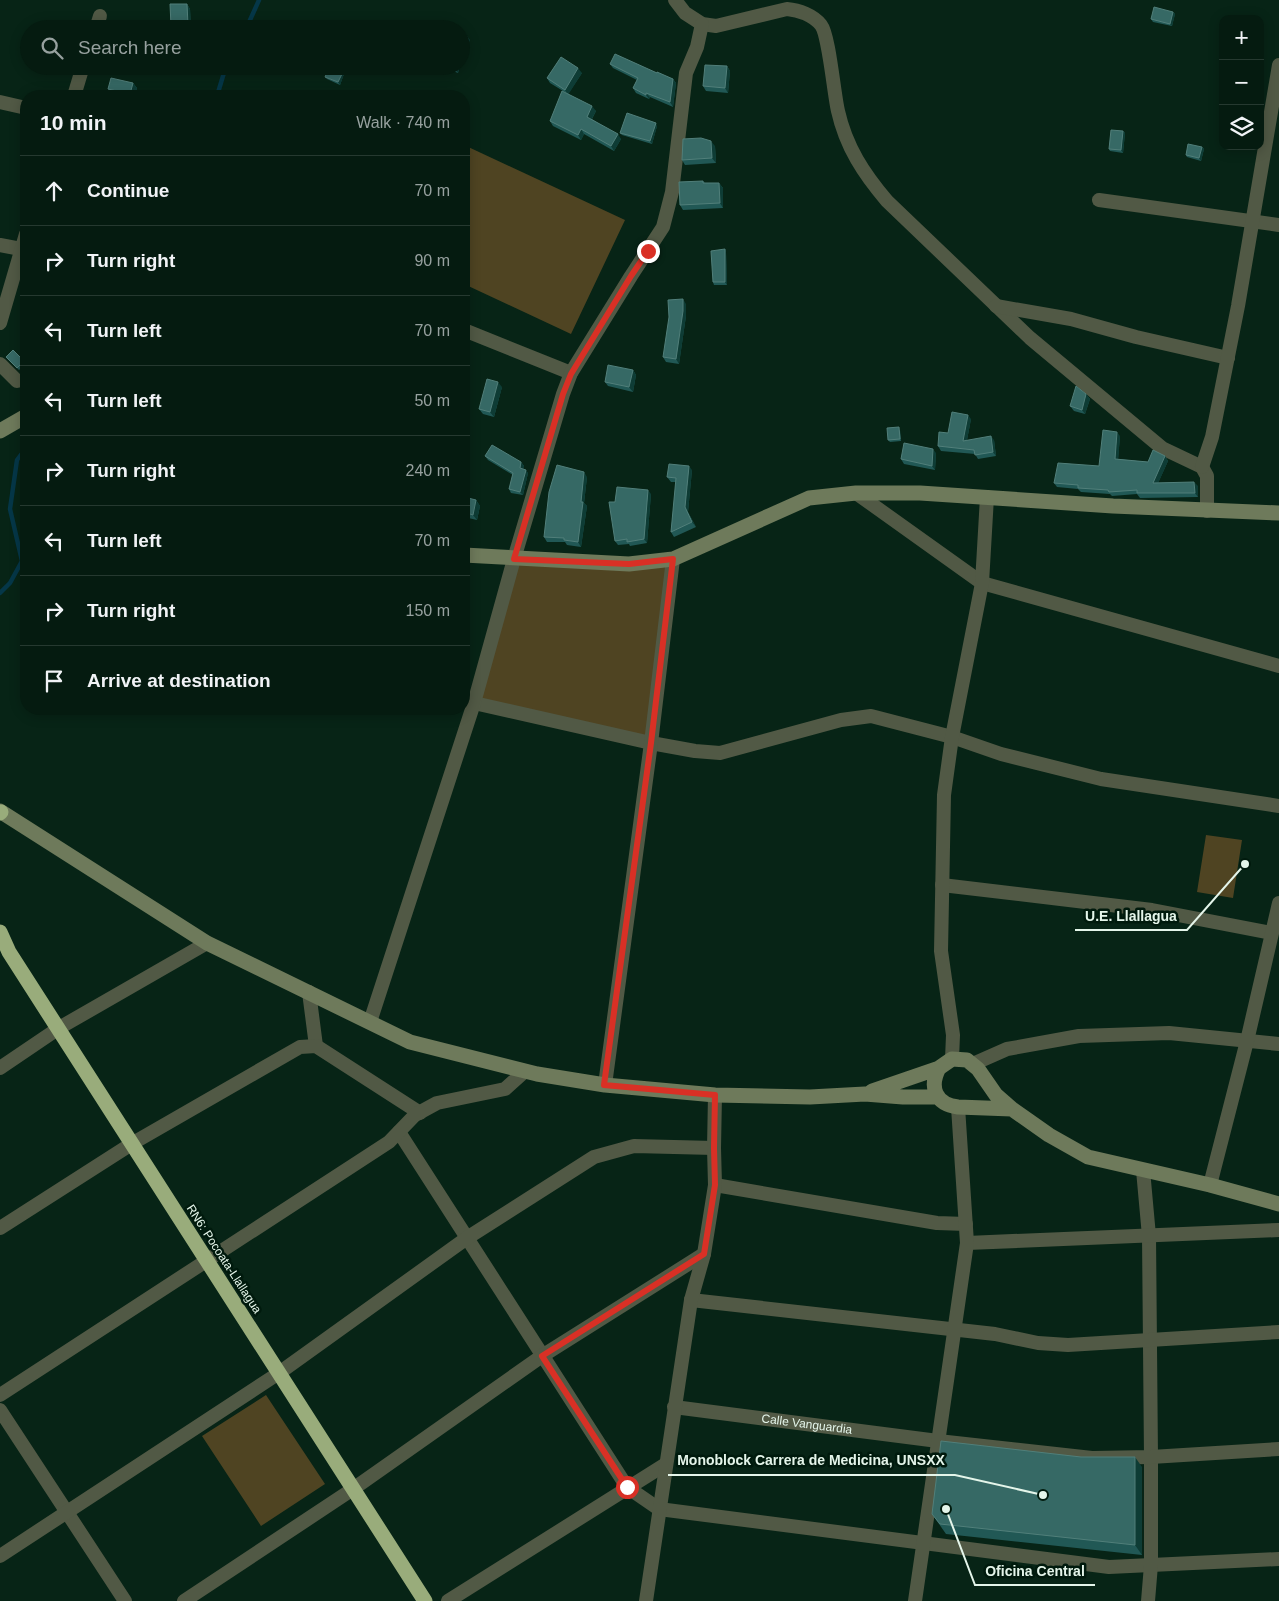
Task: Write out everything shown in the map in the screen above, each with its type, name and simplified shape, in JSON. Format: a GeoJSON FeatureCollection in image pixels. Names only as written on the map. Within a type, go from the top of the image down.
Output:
{"type":"FeatureCollection","features":[{"type":"Feature","properties":{"kind":"highway","name":"RN6: Pocoata-Llallagua"},"geometry":{"type":"LineString","coordinates":[[0,932],[9,952],[60,1028],[425,1601]]}},
{"type":"Feature","properties":{"kind":"street"},"geometry":{"type":"LineString","coordinates":[[675,0],[685,13],[702,24],[716,26],[787,9],[797,10],[813,18],[822,26],[838,112],[848,142],[867,177],[887,201],[1030,338],[1162,448],[1202,467],[1207,476],[1207,510]]}},
{"type":"Feature","properties":{"kind":"street"},"geometry":{"type":"LineString","coordinates":[[370,1022],[474,703],[563,394],[571,374],[663,227],[672,192],[686,73],[697,47],[702,24]]}},
{"type":"Feature","properties":{"kind":"street"},"geometry":{"type":"LineString","coordinates":[[1202,467],[1212,437],[1228,358],[1279,65]]}},
{"type":"Feature","properties":{"kind":"street"},"geometry":{"type":"LineString","coordinates":[[76,90],[81,75]]}},
{"type":"Feature","properties":{"kind":"street"},"geometry":{"type":"LineString","coordinates":[[0,102],[20,107]]}},
{"type":"Feature","properties":{"kind":"street"},"geometry":{"type":"LineString","coordinates":[[1099,200],[1279,225]]}},
{"type":"Feature","properties":{"kind":"street"},"geometry":{"type":"LineString","coordinates":[[0,245],[20,249]]}},
{"type":"Feature","properties":{"kind":"street"},"geometry":{"type":"LineString","coordinates":[[0,323],[20,253]]}},
{"type":"Feature","properties":{"kind":"street"},"geometry":{"type":"LineString","coordinates":[[996,306],[1071,319],[1136,337],[1228,358]]}},
{"type":"Feature","properties":{"kind":"street"},"geometry":{"type":"LineString","coordinates":[[470,332],[571,374]]}},
{"type":"Feature","properties":{"kind":"street"},"geometry":{"type":"LineString","coordinates":[[0,364],[17,381]]}},
{"type":"Feature","properties":{"kind":"street"},"geometry":{"type":"LineString","coordinates":[[0,431],[20,419]]}},
{"type":"Feature","properties":{"kind":"street"},"geometry":{"type":"LineString","coordinates":[[470,555],[514,559],[629,564],[673,559],[809,498],[856,493],[920,493],[1207,510],[1279,512]]}},
{"type":"Feature","properties":{"kind":"street"},"geometry":{"type":"LineString","coordinates":[[856,493],[982,583],[1279,666]]}},
{"type":"Feature","properties":{"kind":"street"},"geometry":{"type":"LineString","coordinates":[[952,1059],[953,1035],[941,950],[944,795],[952,737],[982,583],[987,497]]}},
{"type":"Feature","properties":{"kind":"street"},"geometry":{"type":"LineString","coordinates":[[604,1085],[651,743],[673,559]]}},
{"type":"Feature","properties":{"kind":"street"},"geometry":{"type":"LineString","coordinates":[[474,703],[651,743],[695,751],[720,753],[841,720],[871,716],[952,737],[1001,754],[1101,779],[1143,787],[1279,806]]}},
{"type":"Feature","properties":{"kind":"street"},"geometry":{"type":"LineString","coordinates":[[0,812],[207,943],[410,1042],[525,1071],[604,1085],[715,1095],[810,1098],[865,1094],[938,1097]]}},
{"type":"Feature","properties":{"kind":"street"},"geometry":{"type":"LineString","coordinates":[[942,885],[1152,910],[1271,933]]}},
{"type":"Feature","properties":{"kind":"street"},"geometry":{"type":"LineString","coordinates":[[1210,1185],[1278,910]]}},
{"type":"Feature","properties":{"kind":"street"},"geometry":{"type":"LineString","coordinates":[[0,1068],[60,1028],[207,943]]}},
{"type":"Feature","properties":{"kind":"street"},"geometry":{"type":"LineString","coordinates":[[309,992],[316,1046]]}},
{"type":"Feature","properties":{"kind":"street"},"geometry":{"type":"LineString","coordinates":[[977,1069],[1007,1049],[1079,1036],[1168,1033],[1279,1044]]}},
{"type":"Feature","properties":{"kind":"street"},"geometry":{"type":"LineString","coordinates":[[0,1228],[133,1143],[300,1047],[316,1046],[420,1113]]}},
{"type":"Feature","properties":{"kind":"street"},"geometry":{"type":"LineString","coordinates":[[865,1094],[939,1068],[952,1059],[966,1060],[977,1069],[996,1095],[1012,1109],[1049,1135],[1088,1157],[1210,1185],[1279,1204]]}},
{"type":"Feature","properties":{"kind":"street"},"geometry":{"type":"LineString","coordinates":[[939,1068],[934,1077],[934,1087],[938,1097],[950,1106],[1012,1109]]}},
{"type":"Feature","properties":{"kind":"street"},"geometry":{"type":"LineString","coordinates":[[961,1107],[976,1099],[982,1088],[977,1069]]}},
{"type":"Feature","properties":{"kind":"street"},"geometry":{"type":"LineString","coordinates":[[0,1395],[389,1142],[420,1113],[436,1103],[505,1089],[525,1071]]}},
{"type":"Feature","properties":{"kind":"street"},"geometry":{"type":"LineString","coordinates":[[646,1601],[691,1300],[704,1254],[715,1185],[715,1095]]}},
{"type":"Feature","properties":{"kind":"street"},"geometry":{"type":"LineString","coordinates":[[915,1601],[967,1243],[961,1107]]}},
{"type":"Feature","properties":{"kind":"street"},"geometry":{"type":"LineString","coordinates":[[398,1132],[627,1487],[659,1509],[1109,1567],[1279,1559]]}},
{"type":"Feature","properties":{"kind":"street"},"geometry":{"type":"LineString","coordinates":[[0,1556],[279,1373],[467,1238],[594,1158],[634,1146],[714,1148]]}},
{"type":"Feature","properties":{"kind":"street"},"geometry":{"type":"LineString","coordinates":[[1143,1170],[1149,1236],[1151,1565],[1148,1601]]}},
{"type":"Feature","properties":{"kind":"street"},"geometry":{"type":"LineString","coordinates":[[715,1185],[937,1223],[966,1224]]}},
{"type":"Feature","properties":{"kind":"street"},"geometry":{"type":"LineString","coordinates":[[967,1243],[1279,1230]]}},
{"type":"Feature","properties":{"kind":"street"},"geometry":{"type":"LineString","coordinates":[[184,1601],[353,1488],[542,1356],[704,1254]]}},
{"type":"Feature","properties":{"kind":"street"},"geometry":{"type":"LineString","coordinates":[[691,1300],[995,1334],[1038,1343],[1068,1345],[1279,1332]]}},
{"type":"Feature","properties":{"kind":"street","name":"Calle Vanguardia"},"geometry":{"type":"LineString","coordinates":[[674,1407],[938,1441],[1092,1458],[1151,1457],[1279,1449]]}},
{"type":"Feature","properties":{"kind":"street"},"geometry":{"type":"LineString","coordinates":[[0,1410],[125,1601]]}},
{"type":"Feature","properties":{"kind":"street"},"geometry":{"type":"LineString","coordinates":[[448,1601],[666,1464]]}},
{"type":"Feature","properties":{"kind":"shaded area"},"geometry":{"type":"Polygon","coordinates":[[[470,148],[625,220],[571,334],[470,287],[470,148]]]}},
{"type":"Feature","properties":{"kind":"shaded area"},"geometry":{"type":"Polygon","coordinates":[[[514,559],[673,559],[651,743],[474,703],[514,559]]]}},
{"type":"Feature","properties":{"kind":"shaded area"},"geometry":{"type":"Polygon","coordinates":[[[1206,835],[1242,840],[1233,898],[1197,892],[1206,835]]]}},
{"type":"Feature","properties":{"kind":"shaded area"},"geometry":{"type":"Polygon","coordinates":[[[266,1395],[325,1484],[261,1526],[202,1436],[266,1395]]]}},
{"type":"Feature","properties":{"kind":"building"},"geometry":{"type":"Polygon","coordinates":[[[170,4],[187,4],[188,20],[171,20],[170,4]]]}},
{"type":"Feature","properties":{"kind":"building"},"geometry":{"type":"Polygon","coordinates":[[[1154,7],[1173,12],[1170,24],[1151,19],[1154,7]]]}},
{"type":"Feature","properties":{"kind":"building"},"geometry":{"type":"Polygon","coordinates":[[[615,54],[673,79],[670,102],[646,93],[646,95],[633,88],[638,78],[610,64],[615,54]]]}},
{"type":"Feature","properties":{"kind":"building"},"geometry":{"type":"Polygon","coordinates":[[[561,57],[578,68],[565,90],[547,78],[561,57]]]}},
{"type":"Feature","properties":{"kind":"building"},"geometry":{"type":"Polygon","coordinates":[[[705,65],[727,66],[725,88],[703,86],[705,65]]]}},
{"type":"Feature","properties":{"kind":"building"},"geometry":{"type":"Polygon","coordinates":[[[326,75],[342,75],[338,82],[325,77],[326,75]]]}},
{"type":"Feature","properties":{"kind":"building"},"geometry":{"type":"Polygon","coordinates":[[[111,78],[133,83],[131,90],[108,89],[111,78]]]}},
{"type":"Feature","properties":{"kind":"building"},"geometry":{"type":"Polygon","coordinates":[[[562,91],[592,106],[587,117],[618,134],[611,146],[581,129],[578,135],[550,121],[562,91]]]}},
{"type":"Feature","properties":{"kind":"building"},"geometry":{"type":"Polygon","coordinates":[[[627,113],[656,123],[650,141],[620,133],[627,113]]]}},
{"type":"Feature","properties":{"kind":"building"},"geometry":{"type":"Polygon","coordinates":[[[1111,130],[1123,131],[1121,150],[1109,149],[1111,130]]]}},
{"type":"Feature","properties":{"kind":"building"},"geometry":{"type":"Polygon","coordinates":[[[701,138],[711,141],[712,158],[682,160],[683,139],[701,138]]]}},
{"type":"Feature","properties":{"kind":"building"},"geometry":{"type":"Polygon","coordinates":[[[1188,144],[1202,147],[1199,158],[1186,155],[1188,144]]]}},
{"type":"Feature","properties":{"kind":"building"},"geometry":{"type":"Polygon","coordinates":[[[703,181],[703,183],[719,183],[720,203],[680,205],[679,182],[703,181]]]}},
{"type":"Feature","properties":{"kind":"building"},"geometry":{"type":"Polygon","coordinates":[[[725,249],[725,282],[713,282],[711,251],[725,249]]]}},
{"type":"Feature","properties":{"kind":"building"},"geometry":{"type":"Polygon","coordinates":[[[683,299],[676,359],[663,357],[669,317],[668,300],[683,299]]]}},
{"type":"Feature","properties":{"kind":"building"},"geometry":{"type":"Polygon","coordinates":[[[13,350],[20,357],[20,365],[17,368],[6,357],[13,350]]]}},
{"type":"Feature","properties":{"kind":"building"},"geometry":{"type":"Polygon","coordinates":[[[608,365],[633,370],[629,387],[605,382],[608,365]]]}},
{"type":"Feature","properties":{"kind":"building"},"geometry":{"type":"Polygon","coordinates":[[[487,379],[498,382],[490,412],[479,409],[487,379]]]}},
{"type":"Feature","properties":{"kind":"building"},"geometry":{"type":"Polygon","coordinates":[[[1076,386],[1086,394],[1082,410],[1070,406],[1076,386]]]}},
{"type":"Feature","properties":{"kind":"building"},"geometry":{"type":"Polygon","coordinates":[[[952,412],[968,415],[963,441],[991,436],[993,452],[975,455],[974,450],[938,446],[939,432],[948,433],[952,412]]]}},
{"type":"Feature","properties":{"kind":"building"},"geometry":{"type":"Polygon","coordinates":[[[899,427],[900,439],[888,440],[887,428],[899,427]]]}},
{"type":"Feature","properties":{"kind":"building"},"geometry":{"type":"Polygon","coordinates":[[[1103,430],[1117,432],[1115,459],[1148,462],[1153,450],[1165,456],[1153,483],[1194,482],[1195,493],[1137,493],[1137,490],[1109,492],[1108,490],[1078,488],[1078,485],[1054,483],[1058,463],[1099,466],[1103,430]]]}},
{"type":"Feature","properties":{"kind":"building"},"geometry":{"type":"Polygon","coordinates":[[[904,443],[933,449],[932,466],[901,459],[904,443]]]}},
{"type":"Feature","properties":{"kind":"building"},"geometry":{"type":"Polygon","coordinates":[[[492,445],[521,462],[520,468],[526,470],[520,492],[509,489],[513,473],[485,456],[492,445]]]}},
{"type":"Feature","properties":{"kind":"building"},"geometry":{"type":"Polygon","coordinates":[[[669,464],[689,466],[685,507],[692,522],[671,532],[676,478],[667,477],[669,464]]]}},
{"type":"Feature","properties":{"kind":"building"},"geometry":{"type":"Polygon","coordinates":[[[557,465],[584,472],[581,502],[583,502],[578,542],[564,540],[564,538],[544,537],[549,492],[557,465]]]}},
{"type":"Feature","properties":{"kind":"building"},"geometry":{"type":"Polygon","coordinates":[[[617,487],[648,490],[644,539],[627,542],[627,539],[615,541],[609,502],[615,502],[617,487]]]}},
{"type":"Feature","properties":{"kind":"building"},"geometry":{"type":"Polygon","coordinates":[[[470,498],[476,500],[473,515],[470,514],[470,498]]]}},
{"type":"Feature","properties":{"kind":"building"},"geometry":{"type":"Polygon","coordinates":[[[941,1441],[1081,1457],[1135,1457],[1135,1545],[940,1524],[932,1514],[941,1441]]]}},
{"type":"Feature","properties":{"kind":"waterway"},"geometry":{"type":"LineString","coordinates":[[250,20],[259,0]]}},
{"type":"Feature","properties":{"kind":"waterway"},"geometry":{"type":"LineString","coordinates":[[219,90],[223,75]]}},
{"type":"Feature","properties":{"kind":"waterway"},"geometry":{"type":"LineString","coordinates":[[20,456],[17,460],[10,509],[20,552]]}},
{"type":"Feature","properties":{"kind":"waterway"},"geometry":{"type":"LineString","coordinates":[[0,593],[10,583],[20,565]]}},
{"type":"Feature","properties":{"kind":"place","name":"U.E. Llallagua"},"geometry":{"type":"Point","coordinates":[1245,864]}},
{"type":"Feature","properties":{"kind":"place","name":"Monoblock Carrera de Medicina, UNSXX"},"geometry":{"type":"Point","coordinates":[1043,1495]}},
{"type":"Feature","properties":{"kind":"place","name":"Oficina Central"},"geometry":{"type":"Point","coordinates":[946,1509]}},
{"type":"Feature","properties":{"kind":"route"},"geometry":{"type":"LineString","coordinates":[[627,1487],[542,1356],[704,1254],[715,1185],[715,1095],[604,1085],[651,743],[673,559],[629,564],[514,559],[563,394],[571,374],[648,251]]}}]}
